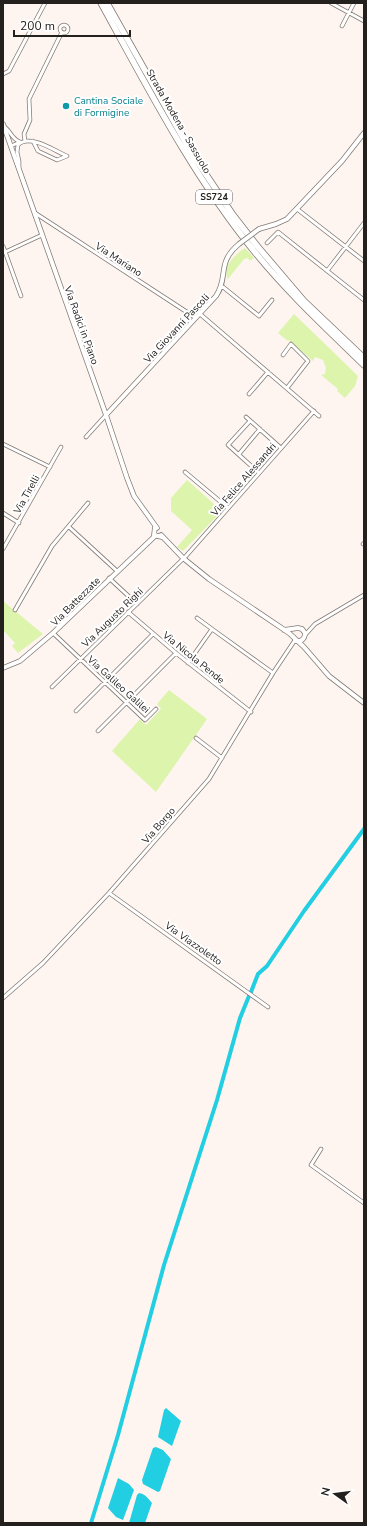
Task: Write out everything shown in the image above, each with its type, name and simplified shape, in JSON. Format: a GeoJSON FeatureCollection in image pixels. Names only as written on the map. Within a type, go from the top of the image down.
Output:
{"type":"FeatureCollection","features":[{"type":"Feature","properties":{"kind":"highway","name":"Strada Modena - Sassuolo"},"geometry":{"type":"LineString","coordinates":[[101,3],[187,155],[229,218],[254,251],[300,304],[364,364]]}},
{"type":"Feature","properties":{"kind":"highway","name":"Strada Modena - Sassuolo"},"geometry":{"type":"LineString","coordinates":[[108,3],[191,152],[233,215],[304,301],[364,358]]}},
{"type":"Feature","properties":{"kind":"street"},"geometry":{"type":"LineString","coordinates":[[3,74],[9,71],[45,3]]}},
{"type":"Feature","properties":{"kind":"street"},"geometry":{"type":"LineString","coordinates":[[330,3],[364,21]]}},
{"type":"Feature","properties":{"kind":"street"},"geometry":{"type":"LineString","coordinates":[[342,26],[354,3]]}},
{"type":"Feature","properties":{"kind":"street"},"geometry":{"type":"LineString","coordinates":[[25,141],[24,134],[30,120],[29,99],[62,32]]}},
{"type":"Feature","properties":{"kind":"street"},"geometry":{"type":"LineString","coordinates":[[45,65],[51,67]]}},
{"type":"Feature","properties":{"kind":"street"},"geometry":{"type":"LineString","coordinates":[[3,125],[8,129],[13,138],[20,142]]}},
{"type":"Feature","properties":{"kind":"street","name":"Via Radici in Piano"},"geometry":{"type":"LineString","coordinates":[[3,125],[134,496],[155,528],[161,530],[157,536],[209,579],[284,630],[308,651],[329,676],[364,703]]}},
{"type":"Feature","properties":{"kind":"street","name":"Via Giovanni Pascoli"},"geometry":{"type":"LineString","coordinates":[[106,415],[216,296],[220,288],[224,262],[230,253],[259,229],[282,222],[297,209],[342,161],[364,133]]}},
{"type":"Feature","properties":{"kind":"street"},"geometry":{"type":"LineString","coordinates":[[11,146],[20,142],[33,141],[67,156],[64,159],[57,160],[38,151],[33,141]]}},
{"type":"Feature","properties":{"kind":"street"},"geometry":{"type":"LineString","coordinates":[[18,170],[20,164],[17,149],[20,142]]}},
{"type":"Feature","properties":{"kind":"street"},"geometry":{"type":"LineString","coordinates":[[297,209],[364,261]]}},
{"type":"Feature","properties":{"kind":"street","name":"Via Mariano"},"geometry":{"type":"LineString","coordinates":[[33,212],[196,318]]}},
{"type":"Feature","properties":{"kind":"street"},"geometry":{"type":"LineString","coordinates":[[327,271],[364,223]]}},
{"type":"Feature","properties":{"kind":"street"},"geometry":{"type":"LineString","coordinates":[[267,243],[278,232],[364,300]]}},
{"type":"Feature","properties":{"kind":"street"},"geometry":{"type":"LineString","coordinates":[[4,252],[42,235]]}},
{"type":"Feature","properties":{"kind":"street"},"geometry":{"type":"LineString","coordinates":[[3,246],[22,296]]}},
{"type":"Feature","properties":{"kind":"street"},"geometry":{"type":"LineString","coordinates":[[220,288],[226,289],[259,316],[272,300]]}},
{"type":"Feature","properties":{"kind":"street"},"geometry":{"type":"LineString","coordinates":[[200,314],[320,416]]}},
{"type":"Feature","properties":{"kind":"street"},"geometry":{"type":"LineString","coordinates":[[283,355],[291,344],[308,361],[287,388]]}},
{"type":"Feature","properties":{"kind":"street"},"geometry":{"type":"LineString","coordinates":[[249,394],[268,372]]}},
{"type":"Feature","properties":{"kind":"street","name":"Via Felice Alessandri"},"geometry":{"type":"LineString","coordinates":[[183,558],[314,411]]}},
{"type":"Feature","properties":{"kind":"street"},"geometry":{"type":"LineString","coordinates":[[86,437],[106,415]]}},
{"type":"Feature","properties":{"kind":"street"},"geometry":{"type":"LineString","coordinates":[[246,417],[281,448]]}},
{"type":"Feature","properties":{"kind":"street"},"geometry":{"type":"LineString","coordinates":[[250,420],[228,445],[259,473]]}},
{"type":"Feature","properties":{"kind":"street"},"geometry":{"type":"LineString","coordinates":[[239,454],[260,429]]}},
{"type":"Feature","properties":{"kind":"street"},"geometry":{"type":"LineString","coordinates":[[3,444],[50,467]]}},
{"type":"Feature","properties":{"kind":"street","name":"Via Tirelli"},"geometry":{"type":"LineString","coordinates":[[3,550],[61,447]]}},
{"type":"Feature","properties":{"kind":"street"},"geometry":{"type":"LineString","coordinates":[[185,472],[228,508]]}},
{"type":"Feature","properties":{"kind":"street"},"geometry":{"type":"LineString","coordinates":[[15,610],[52,546],[88,503]]}},
{"type":"Feature","properties":{"kind":"street"},"geometry":{"type":"LineString","coordinates":[[3,513],[19,523]]}},
{"type":"Feature","properties":{"kind":"street"},"geometry":{"type":"LineString","coordinates":[[69,527],[117,571]]}},
{"type":"Feature","properties":{"kind":"street"},"geometry":{"type":"LineString","coordinates":[[155,528],[157,536]]}},
{"type":"Feature","properties":{"kind":"street","name":"Via Battezzate"},"geometry":{"type":"LineString","coordinates":[[3,668],[20,661],[53,633],[109,578],[157,536]]}},
{"type":"Feature","properties":{"kind":"street","name":"Via Augusto Righi"},"geometry":{"type":"LineString","coordinates":[[52,687],[183,558]]}},
{"type":"Feature","properties":{"kind":"street"},"geometry":{"type":"LineString","coordinates":[[109,578],[137,604]]}},
{"type":"Feature","properties":{"kind":"street"},"geometry":{"type":"LineString","coordinates":[[284,630],[306,628],[316,624],[364,595]]}},
{"type":"Feature","properties":{"kind":"street","name":"Via Nicola Pende"},"geometry":{"type":"LineString","coordinates":[[128,612],[176,653],[251,712]]}},
{"type":"Feature","properties":{"kind":"street"},"geometry":{"type":"LineString","coordinates":[[197,618],[273,673]]}},
{"type":"Feature","properties":{"kind":"street"},"geometry":{"type":"LineString","coordinates":[[298,628],[292,633],[295,640],[304,636],[316,624]]}},
{"type":"Feature","properties":{"kind":"street","name":"Via Radici in Piano"},"geometry":{"type":"LineString","coordinates":[[298,628],[304,630],[308,651]]}},
{"type":"Feature","properties":{"kind":"street"},"geometry":{"type":"LineString","coordinates":[[188,662],[212,629]]}},
{"type":"Feature","properties":{"kind":"street","name":"Via Galileo Galilei"},"geometry":{"type":"LineString","coordinates":[[53,633],[126,704],[145,720],[156,709]]}},
{"type":"Feature","properties":{"kind":"street"},"geometry":{"type":"LineString","coordinates":[[76,711],[153,634]]}},
{"type":"Feature","properties":{"kind":"street","name":"Via Borgo"},"geometry":{"type":"LineString","coordinates":[[3,998],[43,964],[109,893],[209,779],[251,712],[273,673],[295,640]]}},
{"type":"Feature","properties":{"kind":"street"},"geometry":{"type":"LineString","coordinates":[[98,731],[176,653]]}},
{"type":"Feature","properties":{"kind":"street"},"geometry":{"type":"LineString","coordinates":[[196,738],[222,758]]}},
{"type":"Feature","properties":{"kind":"street","name":"Via Viazzoletto"},"geometry":{"type":"LineString","coordinates":[[109,893],[268,1007]]}},
{"type":"Feature","properties":{"kind":"street"},"geometry":{"type":"LineString","coordinates":[[321,1149],[311,1164],[364,1203]]}},
{"type":"Feature","properties":{"kind":"green space"},"geometry":{"type":"Polygon","coordinates":[[[245,248],[254,258],[250,261],[248,258],[244,259],[228,279],[226,274],[228,265],[238,253],[245,248]]]}},
{"type":"Feature","properties":{"kind":"green space"},"geometry":{"type":"Polygon","coordinates":[[[294,314],[358,376],[355,386],[345,398],[337,391],[338,389],[321,375],[325,374],[326,368],[323,360],[315,357],[313,361],[289,340],[288,341],[278,333],[294,314]]]}},
{"type":"Feature","properties":{"kind":"green space"},"geometry":{"type":"Polygon","coordinates":[[[187,480],[222,511],[183,551],[177,547],[192,530],[171,511],[171,498],[187,480]]]}},
{"type":"Feature","properties":{"kind":"green space"},"geometry":{"type":"Polygon","coordinates":[[[3,601],[43,634],[18,653],[12,646],[15,643],[3,630],[3,601]]]}},
{"type":"Feature","properties":{"kind":"green space"},"geometry":{"type":"Polygon","coordinates":[[[169,690],[207,719],[156,792],[112,751],[140,719],[146,725],[161,709],[157,704],[169,690]]]}},
{"type":"Feature","properties":{"kind":"water"},"geometry":{"type":"Polygon","coordinates":[[[166,1408],[181,1421],[172,1446],[158,1437],[164,1410],[166,1408]]]}},
{"type":"Feature","properties":{"kind":"water"},"geometry":{"type":"Polygon","coordinates":[[[156,1447],[163,1450],[171,1459],[160,1491],[158,1492],[143,1484],[142,1480],[153,1448],[156,1447]]]}},
{"type":"Feature","properties":{"kind":"water"},"geometry":{"type":"Polygon","coordinates":[[[118,1478],[129,1484],[134,1490],[123,1520],[116,1517],[108,1508],[118,1478]]]}},
{"type":"Feature","properties":{"kind":"water"},"geometry":{"type":"Polygon","coordinates":[[[139,1493],[145,1495],[152,1503],[145,1523],[129,1523],[137,1495],[139,1493]]]}},
{"type":"Feature","properties":{"kind":"waterway"},"geometry":{"type":"LineString","coordinates":[[251,992],[258,974],[267,966],[304,911],[364,829]]}},
{"type":"Feature","properties":{"kind":"waterway"},"geometry":{"type":"LineString","coordinates":[[91,1523],[118,1435],[164,1265],[217,1100],[240,1018],[249,996]]}},
{"type":"Feature","properties":{"kind":"place","name":"Cantina Sociale di Formigine"},"geometry":{"type":"Point","coordinates":[66,106]}}]}
